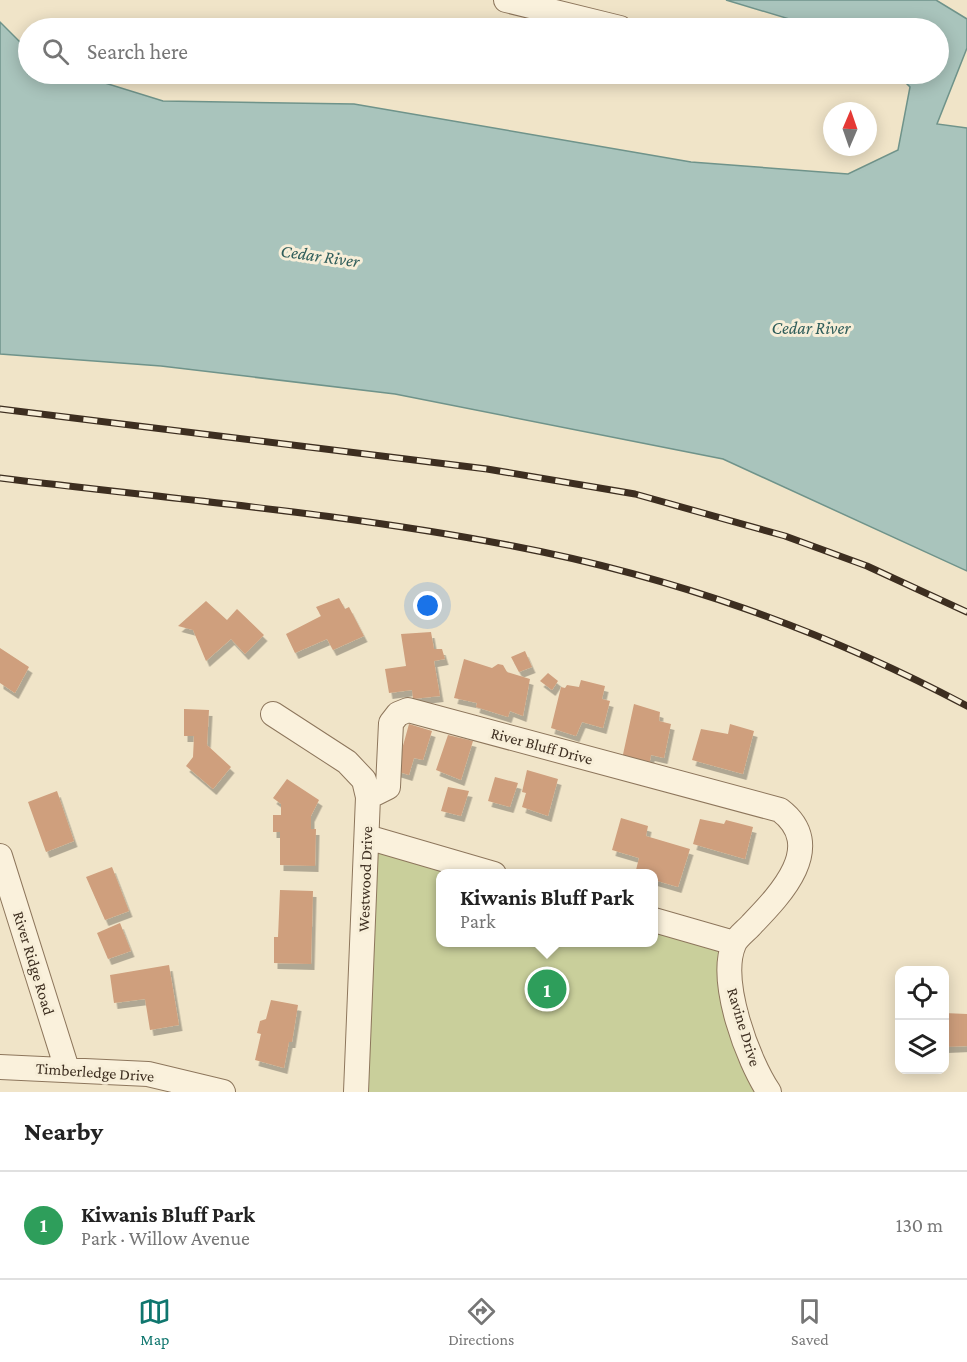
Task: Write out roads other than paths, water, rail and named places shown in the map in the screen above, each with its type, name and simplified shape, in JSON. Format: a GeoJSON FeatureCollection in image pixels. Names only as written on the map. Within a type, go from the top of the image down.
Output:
{"type":"FeatureCollection","features":[{"type":"Feature","properties":{"kind":"street"},"geometry":{"type":"LineString","coordinates":[[506,0],[579,18]]}},
{"type":"Feature","properties":{"kind":"street","name":"River Bluff Drive"},"geometry":{"type":"LineString","coordinates":[[368,797],[388,786],[391,723],[398,714],[408,710],[780,810],[792,819],[800,840],[795,872],[734,943]]}},
{"type":"Feature","properties":{"kind":"street","name":"Westwood Drive"},"geometry":{"type":"LineString","coordinates":[[273,714],[347,762],[364,780],[368,797],[356,1092]]}},
{"type":"Feature","properties":{"kind":"street"},"geometry":{"type":"LineString","coordinates":[[367,837],[480,869]]}},
{"type":"Feature","properties":{"kind":"street","name":"River Ridge Road"},"geometry":{"type":"LineString","coordinates":[[0,856],[67,1070]]}},
{"type":"Feature","properties":{"kind":"street"},"geometry":{"type":"LineString","coordinates":[[658,921],[734,943]]}},
{"type":"Feature","properties":{"kind":"street","name":"Ravine Drive"},"geometry":{"type":"LineString","coordinates":[[734,943],[730,963],[730,987],[748,1048],[760,1078],[769,1092]]}},
{"type":"Feature","properties":{"kind":"street","name":"Timberledge Drive"},"geometry":{"type":"LineString","coordinates":[[0,1067],[148,1074],[224,1092]]}},
{"type":"Feature","properties":{"kind":"water","name":"Cedar River"},"geometry":{"type":"Polygon","coordinates":[[[726,0],[936,0],[967,19],[967,48],[937,124],[967,128],[967,571],[723,459],[395,394],[161,366],[0,354],[0,22],[18,40],[18,84],[108,84],[163,101],[354,104],[691,162],[848,174],[898,150],[910,87],[907,84],[949,84],[949,18],[786,18],[726,0]]]}},
{"type":"Feature","properties":{"kind":"railway"},"geometry":{"type":"LineString","coordinates":[[0,409],[487,469],[635,494],[785,536],[867,566],[967,612]]}},
{"type":"Feature","properties":{"kind":"railway"},"geometry":{"type":"LineString","coordinates":[[0,478],[386,524],[572,558],[689,590],[803,630],[914,679],[967,706]]}},
{"type":"Feature","properties":{"kind":"place","name":"Kiwanis Bluff Park"},"geometry":{"type":"Point","coordinates":[547,989]}}]}
